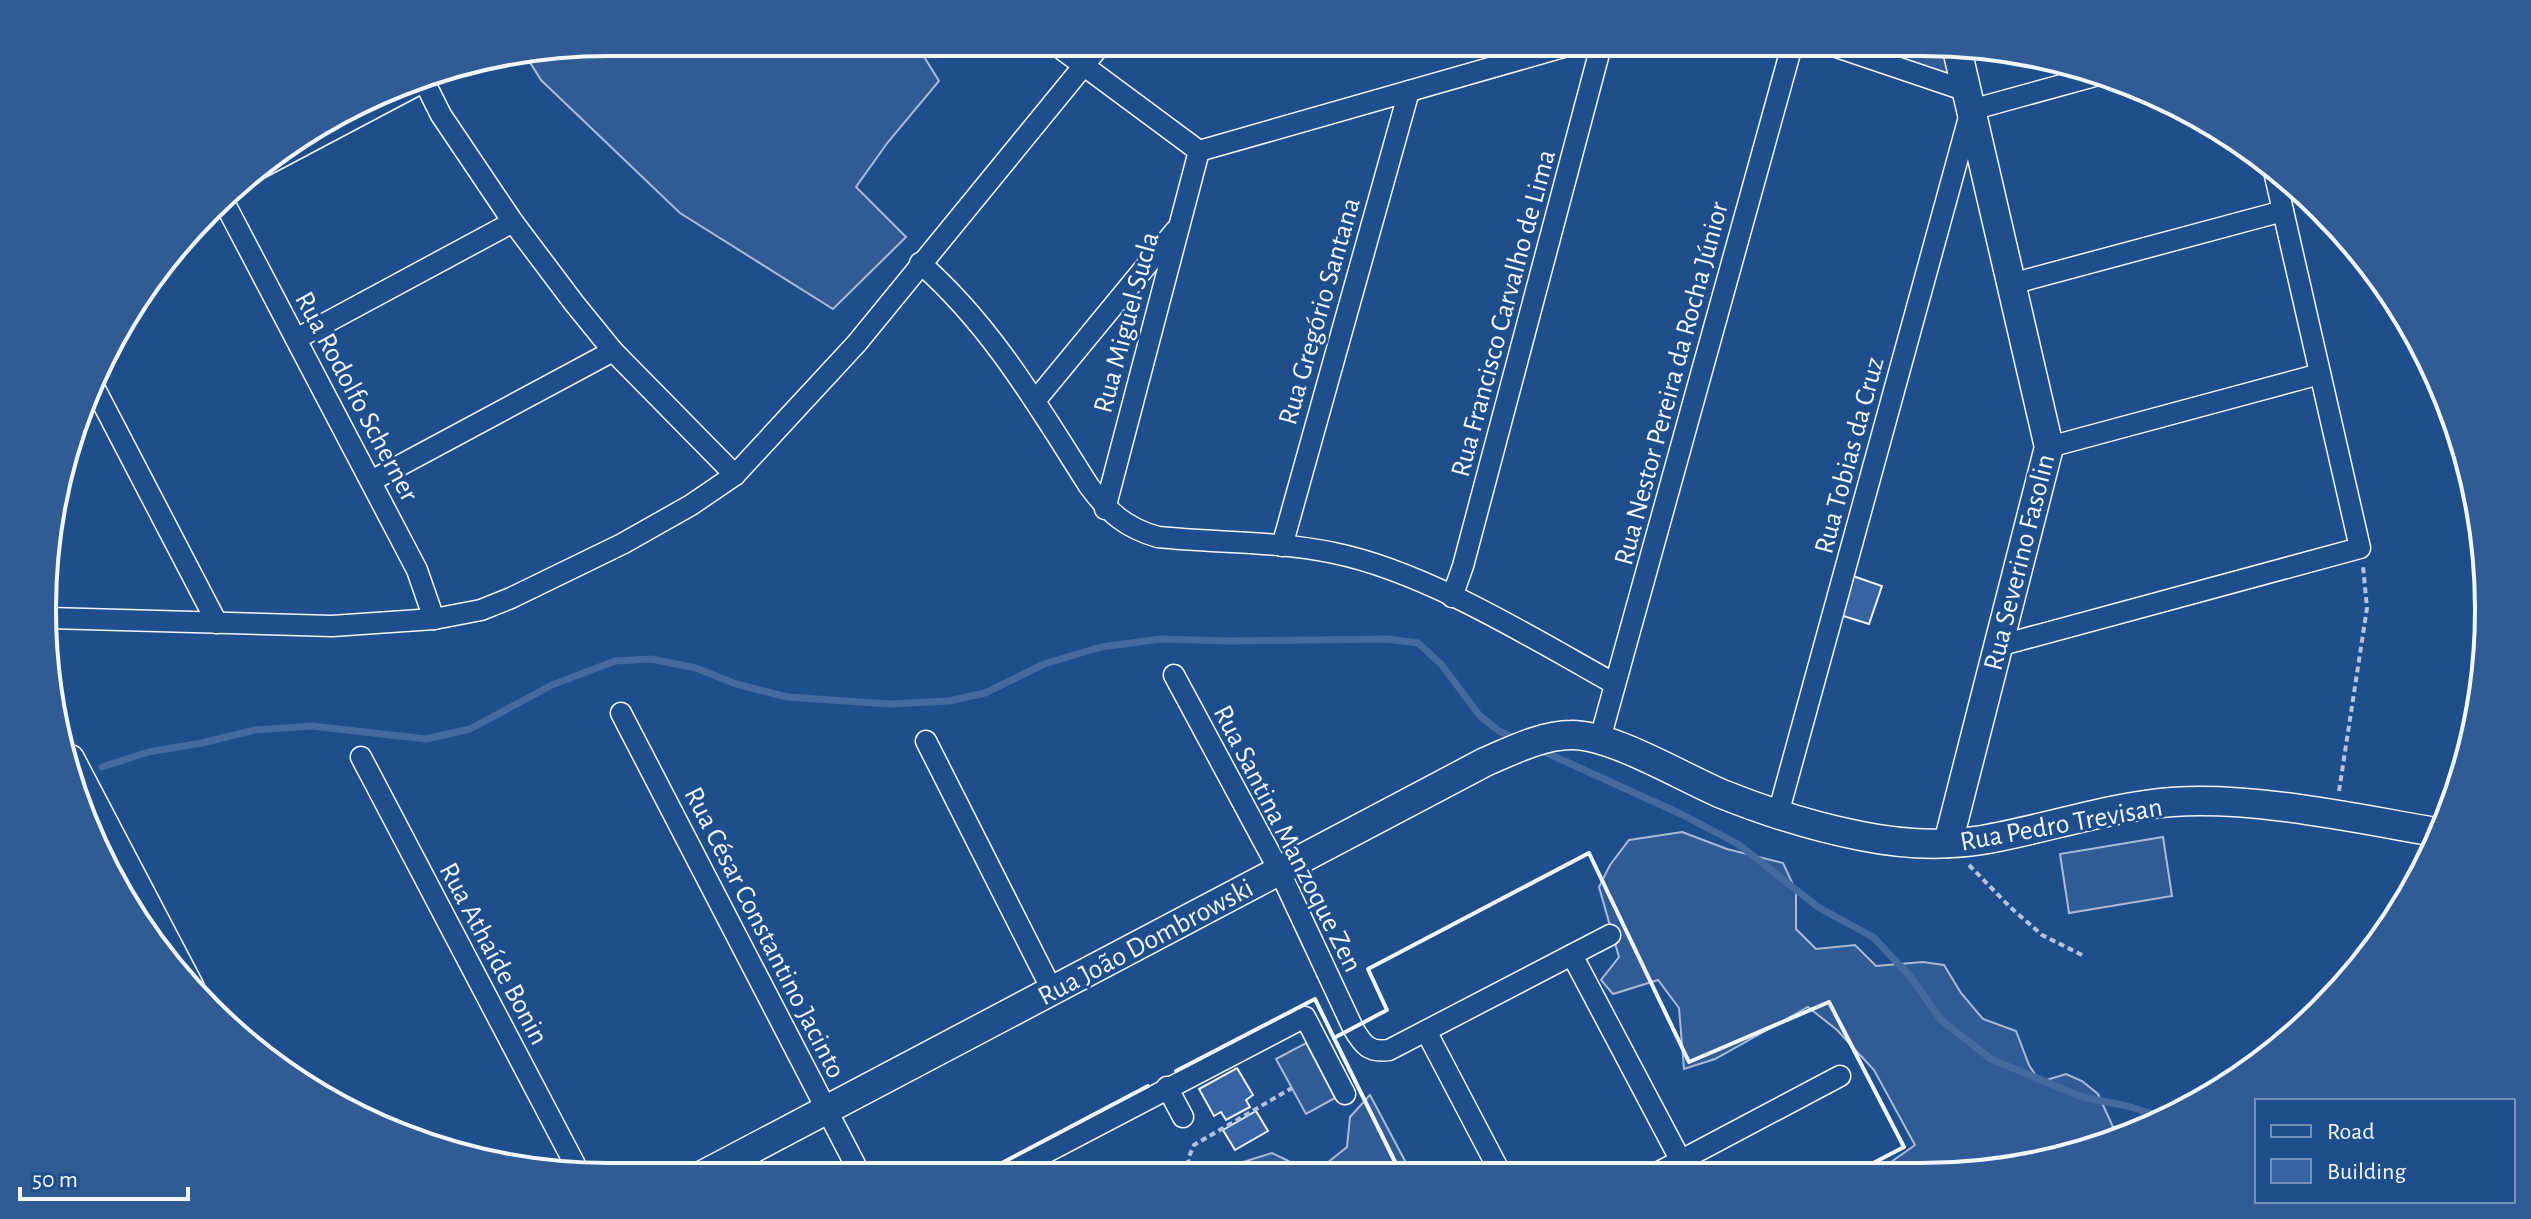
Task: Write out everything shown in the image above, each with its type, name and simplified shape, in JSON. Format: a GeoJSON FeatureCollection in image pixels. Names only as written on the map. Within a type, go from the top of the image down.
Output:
{"type":"FeatureCollection","features":[{"type":"Feature","properties":{"kind":"street"},"geometry":{"type":"LineString","coordinates":[[1071,56],[1199,151],[1532,56]]}},
{"type":"Feature","properties":{"kind":"street"},"geometry":{"type":"LineString","coordinates":[[56,618],[365,625],[434,619],[481,610],[571,570],[691,505],[735,475],[857,343],[1091,56]]}},
{"type":"Feature","properties":{"kind":"street","name":"Rua Francisco Carvalho de Lima"},"geometry":{"type":"LineString","coordinates":[[1452,597],[1468,550],[1598,56]]}},
{"type":"Feature","properties":{"kind":"street","name":"Rua Nestor Pereira da Rocha Júnior"},"geometry":{"type":"LineString","coordinates":[[1600,739],[1789,56]]}},
{"type":"Feature","properties":{"kind":"street"},"geometry":{"type":"LineString","coordinates":[[1857,56],[1969,101],[2078,79]]}},
{"type":"Feature","properties":{"kind":"street","name":"Rua Severino Fasolin"},"geometry":{"type":"LineString","coordinates":[[1948,843],[2049,447],[1959,57]]}},
{"type":"Feature","properties":{"kind":"street"},"geometry":{"type":"LineString","coordinates":[[427,87],[441,115],[513,222],[613,351],[735,475]]}},
{"type":"Feature","properties":{"kind":"street","name":"Rua Gregório Santana"},"geometry":{"type":"LineString","coordinates":[[1282,546],[1409,91]]}},
{"type":"Feature","properties":{"kind":"street","name":"Rua Tobias da Cruz"},"geometry":{"type":"LineString","coordinates":[[1778,814],[1969,101]]}},
{"type":"Feature","properties":{"kind":"street","name":"Rua Miguel Sucla"},"geometry":{"type":"LineString","coordinates":[[1105,509],[1199,151]]}},
{"type":"Feature","properties":{"kind":"street"},"geometry":{"type":"LineString","coordinates":[[1998,646],[2360,548],[2277,186]]}},
{"type":"Feature","properties":{"kind":"street","name":"Rua Rodolfo Scherner"},"geometry":{"type":"LineString","coordinates":[[228,209],[417,570],[434,619]]}},
{"type":"Feature","properties":{"kind":"street"},"geometry":{"type":"LineString","coordinates":[[2011,284],[2283,211]]}},
{"type":"Feature","properties":{"kind":"street"},"geometry":{"type":"LineString","coordinates":[[296,339],[513,222]]}},
{"type":"Feature","properties":{"kind":"street"},"geometry":{"type":"LineString","coordinates":[[1035,401],[1180,224]]}},
{"type":"Feature","properties":{"kind":"street"},"geometry":{"type":"LineString","coordinates":[[920,263],[975,317],[1035,401],[1105,509],[1119,521],[1136,531],[1158,537],[1282,546],[1336,553],[1366,562],[1452,597],[1615,684]]}},
{"type":"Feature","properties":{"kind":"street"},"geometry":{"type":"LineString","coordinates":[[371,481],[613,351]]}},
{"type":"Feature","properties":{"kind":"street"},"geometry":{"type":"LineString","coordinates":[[2049,447],[2320,374]]}},
{"type":"Feature","properties":{"kind":"street"},"geometry":{"type":"LineString","coordinates":[[99,396],[217,623]]}},
{"type":"Feature","properties":{"kind":"street","name":"Rua Santina Manzoque Zen"},"geometry":{"type":"LineString","coordinates":[[1174,675],[1279,870],[1353,1028],[1368,1049],[1377,1052],[1389,1050],[1426,1031]]}},
{"type":"Feature","properties":{"kind":"street","name":"Rua César Constantino Jacinto"},"geometry":{"type":"LineString","coordinates":[[621,713],[854,1163]]}},
{"type":"Feature","properties":{"kind":"street","name":"Rua João Dombrowski"},"geometry":{"type":"LineString","coordinates":[[725,1163],[1503,755],[1546,739],[1570,735],[1600,739]]}},
{"type":"Feature","properties":{"kind":"street","name":"Rua Pedro Trevisan"},"geometry":{"type":"LineString","coordinates":[[1600,739],[1723,794],[1778,814],[1863,837],[1908,842],[1948,843],[2011,834],[2128,807],[2174,802],[2254,804],[2428,831]]}},
{"type":"Feature","properties":{"kind":"street"},"geometry":{"type":"LineString","coordinates":[[926,741],[1052,990]]}},
{"type":"Feature","properties":{"kind":"street","name":"Rua Athaíde Bonin"},"geometry":{"type":"LineString","coordinates":[[361,757],[574,1162]]}},
{"type":"Feature","properties":{"kind":"street"},"geometry":{"type":"LineString","coordinates":[[104,835],[132,890]]}},
{"type":"Feature","properties":{"kind":"street"},"geometry":{"type":"LineString","coordinates":[[1495,1163],[1426,1031],[1610,935]]}},
{"type":"Feature","properties":{"kind":"street"},"geometry":{"type":"LineString","coordinates":[[1572,955],[1681,1161]]}},
{"type":"Feature","properties":{"kind":"street"},"geometry":{"type":"LineString","coordinates":[[1025,1163],[1305,1017],[1345,1094]]}},
{"type":"Feature","properties":{"kind":"street"},"geometry":{"type":"LineString","coordinates":[[1677,1163],[1840,1076]]}},
{"type":"Feature","properties":{"kind":"street"},"geometry":{"type":"LineString","coordinates":[[1167,1087],[1183,1117]]}},
{"type":"Feature","properties":{"kind":"path"},"geometry":{"type":"LineString","coordinates":[[2335,817],[2367,608],[2360,548]]}},
{"type":"Feature","properties":{"kind":"path"},"geometry":{"type":"LineString","coordinates":[[1948,843],[2042,935],[2084,956]]}},
{"type":"Feature","properties":{"kind":"path"},"geometry":{"type":"LineString","coordinates":[[1189,1163],[1194,1145],[1292,1088]]}},
{"type":"Feature","properties":{"kind":"shaded area"},"geometry":{"type":"Polygon","coordinates":[[[610,56],[924,56],[939,81],[888,142],[856,187],[906,237],[833,309],[680,213],[541,80],[530,62],[610,56]]]}},
{"type":"Feature","properties":{"kind":"shaded area"},"geometry":{"type":"Polygon","coordinates":[[[1893,56],[1953,57],[1958,78],[1893,56]]]}},
{"type":"Feature","properties":{"kind":"shaded area"},"geometry":{"type":"Polygon","coordinates":[[[1682,832],[1727,849],[1783,863],[1796,891],[1796,929],[1816,949],[1855,945],[1876,966],[1923,962],[1944,965],[1961,993],[1983,1019],[2016,1031],[2029,1065],[2040,1082],[2066,1074],[2082,1081],[2098,1094],[2113,1127],[2118,1127],[2065,1144],[1994,1158],[1890,1163],[1915,1145],[1874,1070],[1837,1030],[1808,1007],[1715,1059],[1684,1069],[1679,1008],[1658,980],[1613,994],[1601,980],[1619,957],[1599,887],[1610,865],[1629,840],[1682,832]]]}},
{"type":"Feature","properties":{"kind":"shaded area"},"geometry":{"type":"Polygon","coordinates":[[[2163,837],[2172,896],[2069,913],[2060,854],[2163,837]]]}},
{"type":"Feature","properties":{"kind":"shaded area"},"geometry":{"type":"Polygon","coordinates":[[[1306,1043],[1335,1098],[1306,1114],[1276,1059],[1306,1043]]]}},
{"type":"Feature","properties":{"kind":"shaded area"},"geometry":{"type":"Polygon","coordinates":[[[1370,1095],[1406,1163],[1327,1163],[1347,1147],[1350,1117],[1370,1095]]]}},
{"type":"Feature","properties":{"kind":"shaded area"},"geometry":{"type":"Polygon","coordinates":[[[1272,1153],[1293,1163],[1240,1163],[1272,1153]]]}},
{"type":"Feature","properties":{"kind":"building"},"geometry":{"type":"Polygon","coordinates":[[[1850,575],[1882,586],[1869,624],[1837,614],[1850,575]]]}},
{"type":"Feature","properties":{"kind":"building"},"geometry":{"type":"Polygon","coordinates":[[[1237,1068],[1253,1095],[1246,1100],[1250,1107],[1226,1120],[1221,1112],[1214,1116],[1199,1089],[1237,1068]]]}},
{"type":"Feature","properties":{"kind":"building"},"geometry":{"type":"Polygon","coordinates":[[[1256,1111],[1268,1131],[1235,1150],[1223,1130],[1256,1111]]]}},
{"type":"Feature","properties":{"kind":"waterway"},"geometry":{"type":"LineString","coordinates":[[102,767],[148,752],[255,730],[312,726],[426,739],[470,729],[552,685],[615,661],[651,659],[696,668],[736,684],[787,697],[889,704],[949,701],[985,693],[1044,664],[1101,647],[1161,639],[1387,639],[1418,643],[1441,664],[1480,716],[1499,731],[1516,739]]}},
{"type":"Feature","properties":{"kind":"waterway"},"geometry":{"type":"LineString","coordinates":[[1538,749],[1681,814],[1738,844],[1818,907],[1873,937],[1910,976],[1941,1020],[1991,1059],[2082,1097],[2150,1113]]}},
{"type":"Feature","properties":{"kind":"wall"},"geometry":{"type":"LineString","coordinates":[[1396,1163],[1334,1038],[1387,1010],[1368,969],[1589,853],[1689,1062],[1829,1002],[1904,1147],[1873,1163]]}},
{"type":"Feature","properties":{"kind":"wall"},"geometry":{"type":"LineString","coordinates":[[1176,1071],[1315,999],[1334,1038]]}},
{"type":"Feature","properties":{"kind":"wall"},"geometry":{"type":"LineString","coordinates":[[1002,1163],[1148,1086]]}}]}
